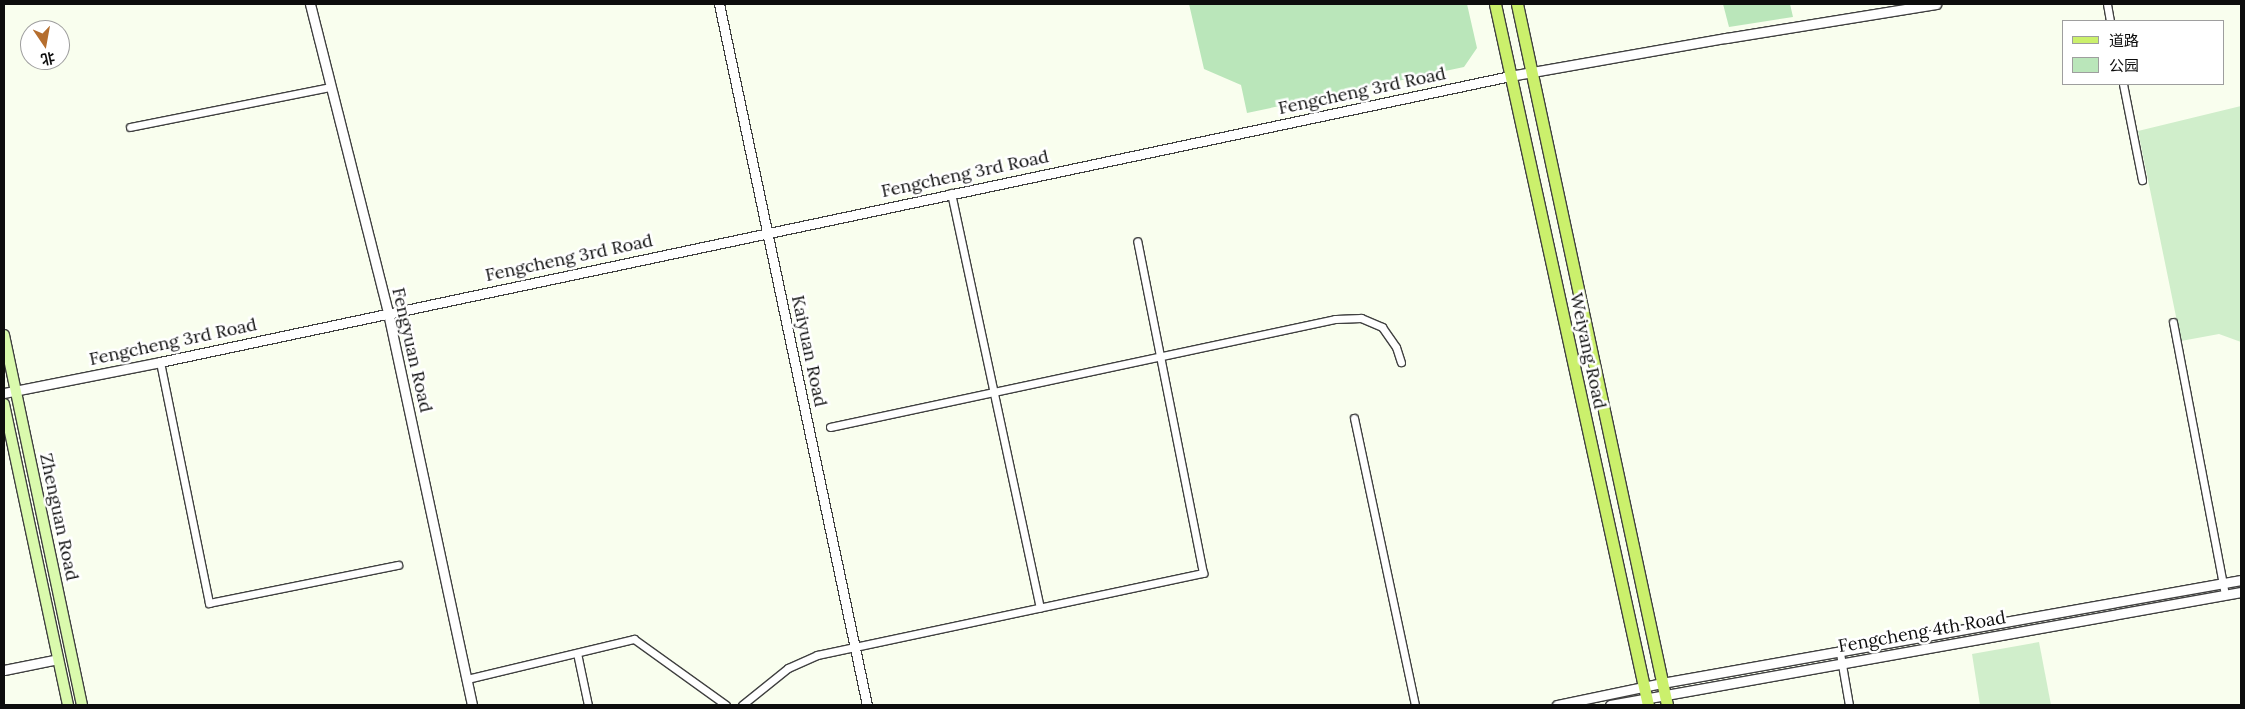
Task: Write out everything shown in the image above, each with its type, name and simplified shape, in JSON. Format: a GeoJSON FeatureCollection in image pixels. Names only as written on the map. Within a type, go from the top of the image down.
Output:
{"type":"FeatureCollection","features":[{"type":"Feature","properties":{"kind":"main road","name":"Weiyang Road"},"geometry":{"type":"LineString","coordinates":[[1495,4],[1646,697]]}},
{"type":"Feature","properties":{"kind":"main road","name":"Weiyang Road"},"geometry":{"type":"LineString","coordinates":[[1517,4],[1664,694]]}},
{"type":"Feature","properties":{"kind":"main road","name":"Zhenguan Road"},"geometry":{"type":"LineString","coordinates":[[4,335],[82,705]]}},
{"type":"Feature","properties":{"kind":"main road","name":"Zhenguan Road"},"geometry":{"type":"LineString","coordinates":[[4,404],[68,705]]}},
{"type":"Feature","properties":{"kind":"street","name":"Fengyuan Road"},"geometry":{"type":"LineString","coordinates":[[310,4],[388,313],[472,705]]}},
{"type":"Feature","properties":{"kind":"street","name":"Kaiyuan Road"},"geometry":{"type":"LineString","coordinates":[[719,4],[867,705]]}},
{"type":"Feature","properties":{"kind":"street","name":"Fengcheng 3rd Road"},"geometry":{"type":"LineString","coordinates":[[4,393],[160,362],[1510,76],[1936,4]]}},
{"type":"Feature","properties":{"kind":"street"},"geometry":{"type":"LineString","coordinates":[[2107,4],[2110,20]]}},
{"type":"Feature","properties":{"kind":"street"},"geometry":{"type":"LineString","coordinates":[[2123,85],[2142,180]]}},
{"type":"Feature","properties":{"kind":"street"},"geometry":{"type":"LineString","coordinates":[[130,126],[331,87]]}},
{"type":"Feature","properties":{"kind":"street"},"geometry":{"type":"LineString","coordinates":[[951,193],[1040,608]]}},
{"type":"Feature","properties":{"kind":"street"},"geometry":{"type":"LineString","coordinates":[[742,705],[788,668],[817,655],[1203,573],[1137,241]]}},
{"type":"Feature","properties":{"kind":"street"},"geometry":{"type":"LineString","coordinates":[[830,427],[1335,319],[1361,318],[1382,327],[1396,347],[1401,362]]}},
{"type":"Feature","properties":{"kind":"street"},"geometry":{"type":"LineString","coordinates":[[2173,322],[2225,594]]}},
{"type":"Feature","properties":{"kind":"street"},"geometry":{"type":"LineString","coordinates":[[160,362],[210,603],[398,564]]}},
{"type":"Feature","properties":{"kind":"street"},"geometry":{"type":"LineString","coordinates":[[1354,418],[1415,705]]}},
{"type":"Feature","properties":{"kind":"street","name":"Fengcheng 4th Road"},"geometry":{"type":"LineString","coordinates":[[1664,694],[1840,653],[2241,580]]}},
{"type":"Feature","properties":{"kind":"street","name":"Fengcheng 4th Road"},"geometry":{"type":"LineString","coordinates":[[1664,694],[2241,592]]}},
{"type":"Feature","properties":{"kind":"street"},"geometry":{"type":"LineString","coordinates":[[466,679],[634,639],[726,705]]}},
{"type":"Feature","properties":{"kind":"street"},"geometry":{"type":"LineString","coordinates":[[577,653],[588,705]]}},
{"type":"Feature","properties":{"kind":"street"},"geometry":{"type":"LineString","coordinates":[[1840,653],[1849,705]]}},
{"type":"Feature","properties":{"kind":"street"},"geometry":{"type":"LineString","coordinates":[[4,670],[58,659]]}},
{"type":"Feature","properties":{"kind":"street"},"geometry":{"type":"LineString","coordinates":[[1610,705],[1664,694]]}},
{"type":"Feature","properties":{"kind":"street"},"geometry":{"type":"LineString","coordinates":[[1557,705],[1646,697]]}},
{"type":"Feature","properties":{"kind":"green space"},"geometry":{"type":"Polygon","coordinates":[[[1189,4],[1467,4],[1477,48],[1464,67],[1247,113],[1241,85],[1204,69],[1189,4]]]}},
{"type":"Feature","properties":{"kind":"green space"},"geometry":{"type":"Polygon","coordinates":[[[1723,4],[1790,4],[1793,17],[1729,27],[1723,4]]]}},
{"type":"Feature","properties":{"kind":"green space"},"geometry":{"type":"Polygon","coordinates":[[[2241,106],[2241,342],[2219,334],[2181,341],[2138,131],[2241,106]]]}},
{"type":"Feature","properties":{"kind":"green space"},"geometry":{"type":"Polygon","coordinates":[[[2039,642],[2051,705],[1980,705],[1972,654],[2039,642]]]}}]}
